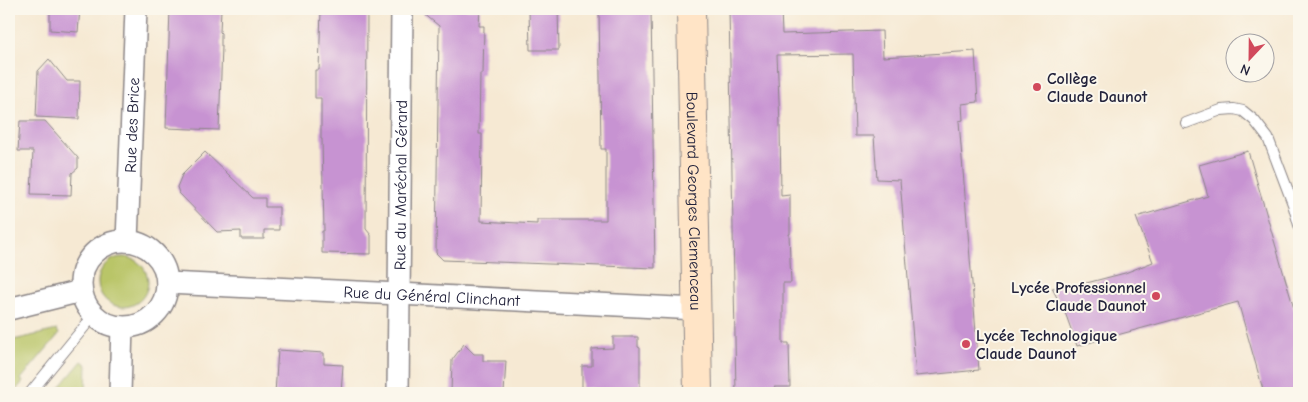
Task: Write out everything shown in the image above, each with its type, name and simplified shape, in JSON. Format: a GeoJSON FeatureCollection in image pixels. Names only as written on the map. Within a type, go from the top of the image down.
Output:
{"type":"FeatureCollection","features":[{"type":"Feature","properties":{"kind":"main road","name":"Boulevard Georges Clemenceau"},"geometry":{"type":"LineString","coordinates":[[691,9],[698,393]]}},
{"type":"Feature","properties":{"kind":"street","name":"Rue des Brice"},"geometry":{"type":"LineString","coordinates":[[126,241],[136,9]]}},
{"type":"Feature","properties":{"kind":"street","name":"Rue du Maréchal Gérard"},"geometry":{"type":"LineString","coordinates":[[398,393],[402,9]]}},
{"type":"Feature","properties":{"kind":"street"},"geometry":{"type":"LineString","coordinates":[[126,241],[142,245],[155,254],[164,268],[167,284],[166,295],[154,315],[145,322],[134,326],[122,327],[102,322],[94,315],[86,305],[81,292],[80,282],[86,263],[92,255],[108,244],[126,241]]}},
{"type":"Feature","properties":{"kind":"street","name":"Rue du Général Clinchant"},"geometry":{"type":"LineString","coordinates":[[167,284],[697,309]]}},
{"type":"Feature","properties":{"kind":"street"},"geometry":{"type":"LineString","coordinates":[[9,309],[81,292]]}},
{"type":"Feature","properties":{"kind":"street"},"geometry":{"type":"LineString","coordinates":[[120,393],[122,327]]}},
{"type":"Feature","properties":{"kind":"lane"},"geometry":{"type":"LineString","coordinates":[[1186,123],[1221,110],[1234,109],[1243,111],[1254,120],[1268,138],[1299,225]]}},
{"type":"Feature","properties":{"kind":"lane"},"geometry":{"type":"LineString","coordinates":[[30,393],[94,315]]}},
{"type":"Feature","properties":{"kind":"green space"},"geometry":{"type":"Polygon","coordinates":[[[118,257],[128,257],[141,264],[148,277],[148,287],[141,300],[128,307],[118,307],[109,303],[102,296],[98,287],[98,277],[102,268],[109,261],[118,257]]]}},
{"type":"Feature","properties":{"kind":"green space"},"geometry":{"type":"Polygon","coordinates":[[[57,330],[59,334],[21,379],[23,382],[13,393],[9,393],[9,341],[57,330]]]}},
{"type":"Feature","properties":{"kind":"green space"},"geometry":{"type":"Polygon","coordinates":[[[82,361],[87,365],[86,393],[55,393],[82,361]]]}},
{"type":"Feature","properties":{"kind":"building"},"geometry":{"type":"Polygon","coordinates":[[[50,9],[80,9],[78,32],[50,30],[50,9]]]}},
{"type":"Feature","properties":{"kind":"building"},"geometry":{"type":"Polygon","coordinates":[[[170,9],[221,9],[220,32],[222,46],[219,130],[166,128],[170,9]]]}},
{"type":"Feature","properties":{"kind":"building"},"geometry":{"type":"Polygon","coordinates":[[[321,9],[367,9],[366,229],[371,235],[371,254],[322,253],[322,231],[324,231],[321,98],[315,98],[315,70],[319,70],[321,9]]]}},
{"type":"Feature","properties":{"kind":"building"},"geometry":{"type":"Polygon","coordinates":[[[418,9],[480,9],[479,26],[484,26],[483,74],[480,74],[479,134],[482,134],[481,221],[537,224],[537,220],[606,220],[606,149],[601,149],[599,9],[651,9],[655,268],[443,260],[436,253],[439,26],[418,9]]]}},
{"type":"Feature","properties":{"kind":"building"},"geometry":{"type":"Polygon","coordinates":[[[529,9],[558,9],[559,50],[530,50],[529,9]]]}},
{"type":"Feature","properties":{"kind":"building"},"geometry":{"type":"Polygon","coordinates":[[[729,9],[781,9],[782,34],[882,31],[883,57],[975,51],[978,102],[962,104],[963,120],[959,121],[979,370],[916,376],[900,180],[877,179],[874,136],[855,136],[853,54],[777,55],[781,196],[790,195],[791,283],[783,283],[783,343],[789,343],[790,387],[774,387],[774,393],[736,393],[729,9]]]}},
{"type":"Feature","properties":{"kind":"building"},"geometry":{"type":"Polygon","coordinates":[[[49,59],[67,81],[80,81],[79,119],[36,117],[38,71],[49,59]]]}},
{"type":"Feature","properties":{"kind":"building"},"geometry":{"type":"Polygon","coordinates":[[[20,121],[45,121],[78,158],[78,168],[72,173],[71,195],[31,194],[33,151],[18,151],[20,121]]]}},
{"type":"Feature","properties":{"kind":"building"},"geometry":{"type":"Polygon","coordinates":[[[1248,151],[1299,326],[1299,393],[1264,393],[1238,302],[1077,346],[1066,315],[1052,288],[1075,286],[1125,273],[1153,262],[1136,217],[1208,196],[1199,165],[1248,151]]]}},
{"type":"Feature","properties":{"kind":"building"},"geometry":{"type":"Polygon","coordinates":[[[205,152],[253,198],[265,198],[265,207],[279,207],[279,230],[264,230],[264,239],[241,239],[241,231],[217,232],[179,193],[177,187],[182,175],[205,152]]]}},
{"type":"Feature","properties":{"kind":"building"},"geometry":{"type":"Polygon","coordinates":[[[613,337],[638,337],[638,347],[640,348],[640,393],[593,393],[593,388],[582,388],[582,366],[592,366],[592,349],[613,348],[613,337]]]}},
{"type":"Feature","properties":{"kind":"building"},"geometry":{"type":"Polygon","coordinates":[[[464,344],[474,354],[483,354],[483,361],[506,361],[504,393],[451,393],[452,360],[464,344]]]}},
{"type":"Feature","properties":{"kind":"building"},"geometry":{"type":"Polygon","coordinates":[[[278,350],[324,353],[324,364],[343,365],[341,393],[275,393],[278,350]]]}},
{"type":"Feature","properties":{"kind":"place","name":"Collège Claude Daunot"},"geometry":{"type":"Point","coordinates":[1037,87]}},
{"type":"Feature","properties":{"kind":"place","name":"Lycée Professionnel Claude Daunot"},"geometry":{"type":"Point","coordinates":[1156,296]}},
{"type":"Feature","properties":{"kind":"place","name":"Lycée Technologique Claude Daunot"},"geometry":{"type":"Point","coordinates":[966,344]}}]}
